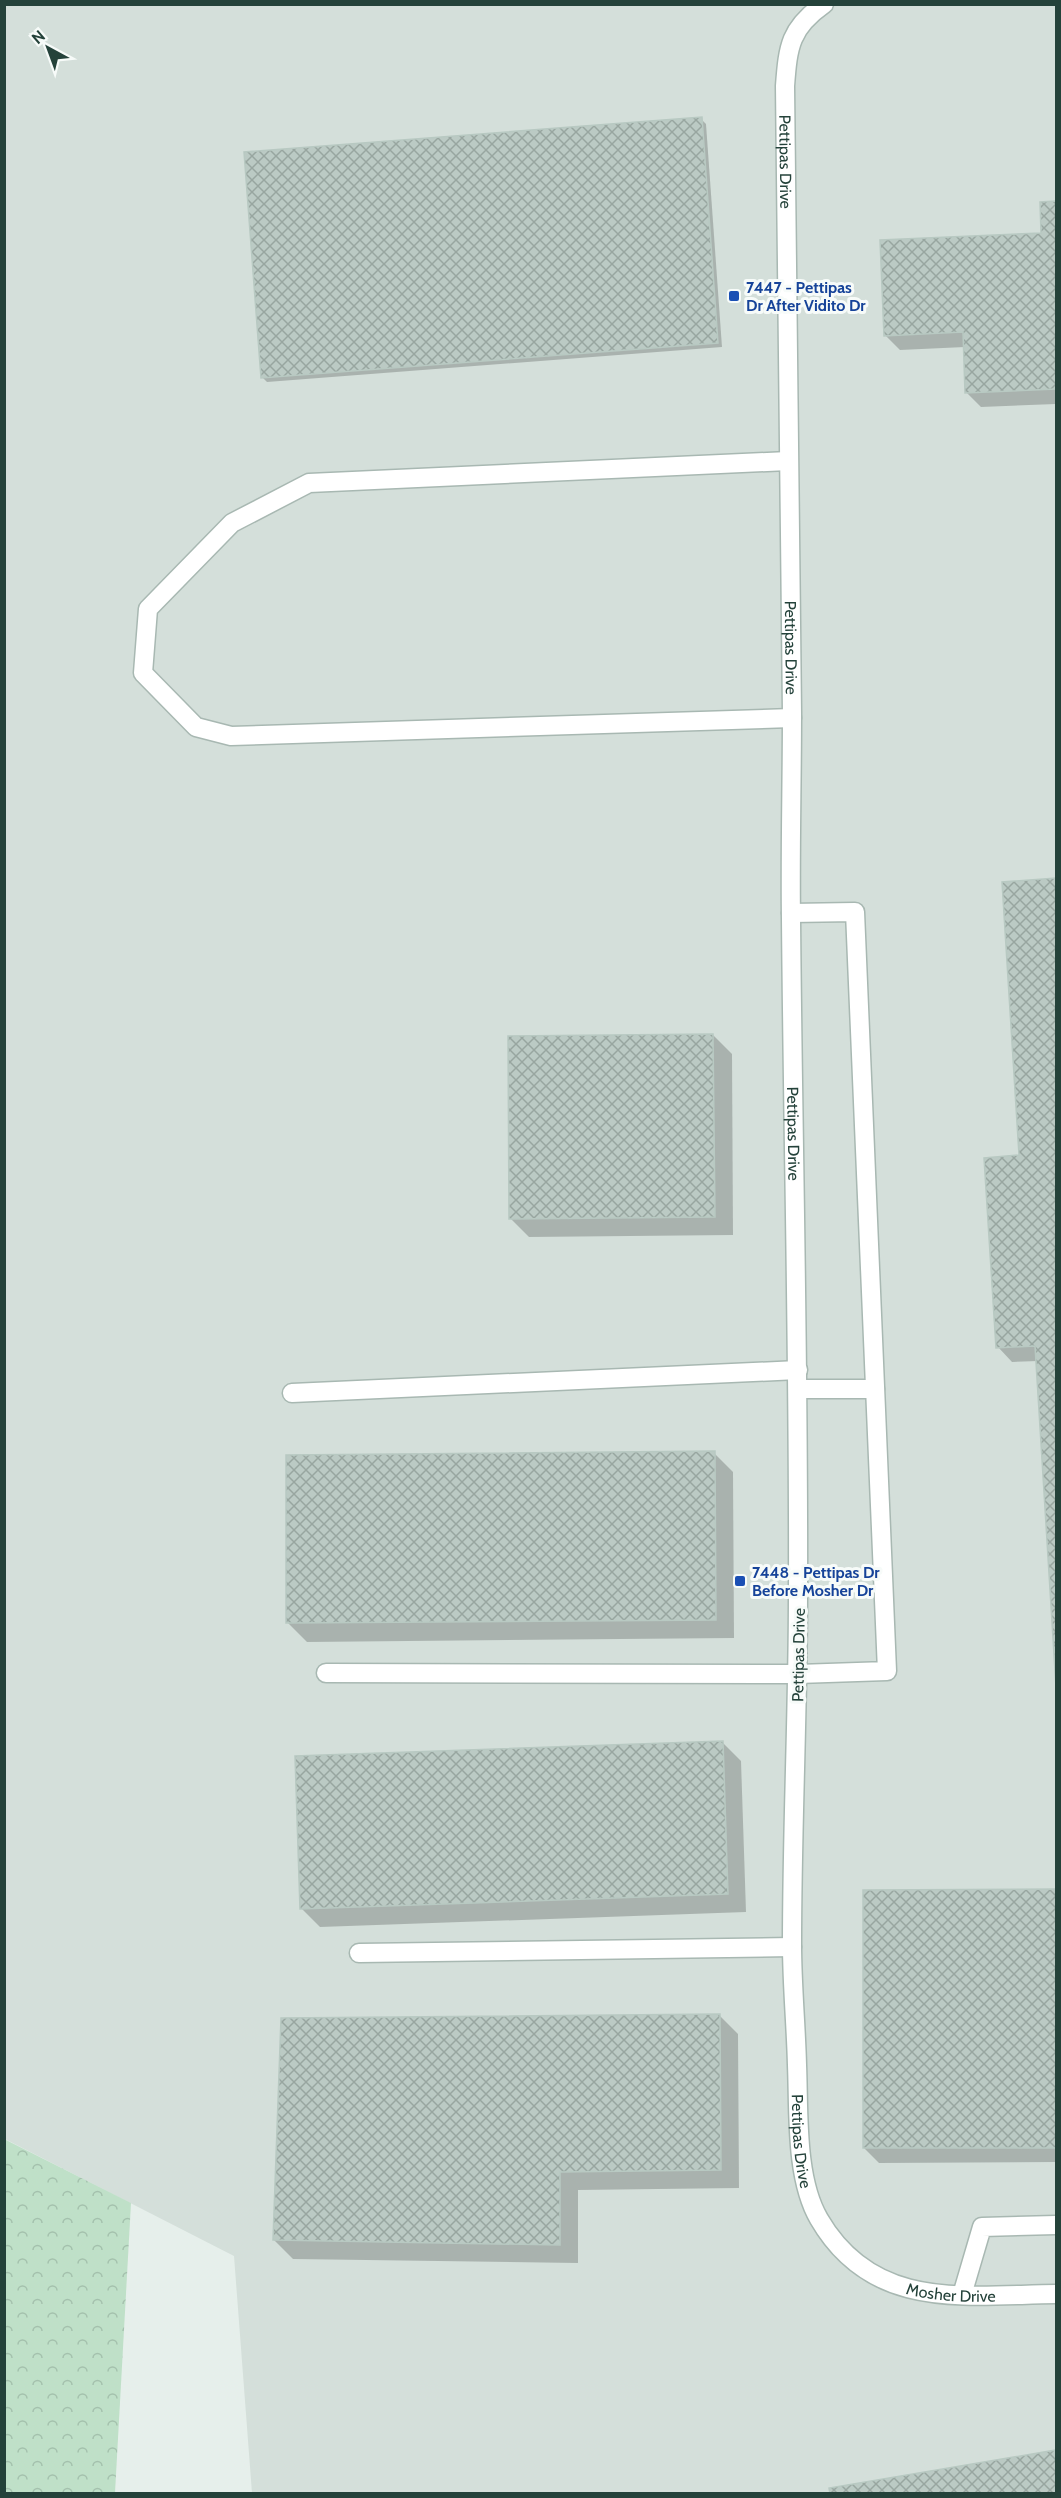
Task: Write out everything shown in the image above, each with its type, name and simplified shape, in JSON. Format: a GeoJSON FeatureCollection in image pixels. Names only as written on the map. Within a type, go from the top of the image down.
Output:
{"type":"FeatureCollection","features":[{"type":"Feature","properties":{"kind":"street","name":"Pettipas Drive"},"geometry":{"type":"LineString","coordinates":[[824,4],[806,17],[795,31],[788,55],[786,75],[792,718],[791,913],[799,1389],[798,1674],[792,1947],[800,2138],[805,2178],[811,2202],[821,2223],[853,2261]]}},
{"type":"Feature","properties":{"kind":"street"},"geometry":{"type":"LineString","coordinates":[[788,461],[309,483],[232,523],[148,609],[143,673],[196,727],[231,736],[792,718]]}},
{"type":"Feature","properties":{"kind":"street"},"geometry":{"type":"LineString","coordinates":[[326,1673],[798,1674],[887,1671],[855,912],[791,913]]}},
{"type":"Feature","properties":{"kind":"street"},"geometry":{"type":"LineString","coordinates":[[292,1393],[798,1370]]}},
{"type":"Feature","properties":{"kind":"street"},"geometry":{"type":"LineString","coordinates":[[799,1389],[875,1389]]}},
{"type":"Feature","properties":{"kind":"street"},"geometry":{"type":"LineString","coordinates":[[359,1953],[792,1947]]}},
{"type":"Feature","properties":{"kind":"street"},"geometry":{"type":"LineString","coordinates":[[962,2295],[982,2227],[1056,2225]]}},
{"type":"Feature","properties":{"kind":"street","name":"Mosher Drive"},"geometry":{"type":"LineString","coordinates":[[853,2261],[872,2274],[904,2289],[928,2294],[1056,2294]]}},
{"type":"Feature","properties":{"kind":"shaded area"},"geometry":{"type":"Polygon","coordinates":[[[4,5],[1056,5],[1056,2493],[252,2493],[234,2256],[5,2139],[4,5]]]}},
{"type":"Feature","properties":{"kind":"green space"},"geometry":{"type":"Polygon","coordinates":[[[4,2139],[131,2203],[115,2493],[5,2493],[4,2139]]]}},
{"type":"Feature","properties":{"kind":"building"},"geometry":{"type":"Polygon","coordinates":[[[702,117],[718,343],[261,378],[244,152],[702,117]]]}},
{"type":"Feature","properties":{"kind":"building"},"geometry":{"type":"Polygon","coordinates":[[[1056,201],[1056,389],[965,393],[963,332],[884,336],[880,240],[1041,233],[1040,202],[1056,201]]]}},
{"type":"Feature","properties":{"kind":"building"},"geometry":{"type":"Polygon","coordinates":[[[1056,878],[1056,1687],[1035,1346],[996,1348],[984,1158],[1019,1155],[1002,882],[1056,878]]]}},
{"type":"Feature","properties":{"kind":"building"},"geometry":{"type":"Polygon","coordinates":[[[713,1034],[715,1217],[509,1219],[508,1036],[713,1034]]]}},
{"type":"Feature","properties":{"kind":"building"},"geometry":{"type":"Polygon","coordinates":[[[715,1451],[716,1620],[286,1623],[286,1455],[715,1451]]]}},
{"type":"Feature","properties":{"kind":"building"},"geometry":{"type":"Polygon","coordinates":[[[723,1741],[728,1894],[300,1909],[295,1756],[723,1741]]]}},
{"type":"Feature","properties":{"kind":"building"},"geometry":{"type":"Polygon","coordinates":[[[1056,1889],[1056,2148],[863,2148],[863,1890],[1056,1889]]]}},
{"type":"Feature","properties":{"kind":"building"},"geometry":{"type":"Polygon","coordinates":[[[720,2014],[721,2170],[560,2172],[560,2245],[273,2240],[281,2018],[720,2014]]]}},
{"type":"Feature","properties":{"kind":"building"},"geometry":{"type":"Polygon","coordinates":[[[1056,2450],[1056,2494],[830,2494],[829,2488],[1056,2450]]]}},
{"type":"Feature","properties":{"kind":"place","name":"7447 - Pettipas Dr After Vidito Dr"},"geometry":{"type":"Point","coordinates":[734,296]}},
{"type":"Feature","properties":{"kind":"place","name":"7448 - Pettipas Dr Before Mosher Dr"},"geometry":{"type":"Point","coordinates":[740,1581]}}]}
